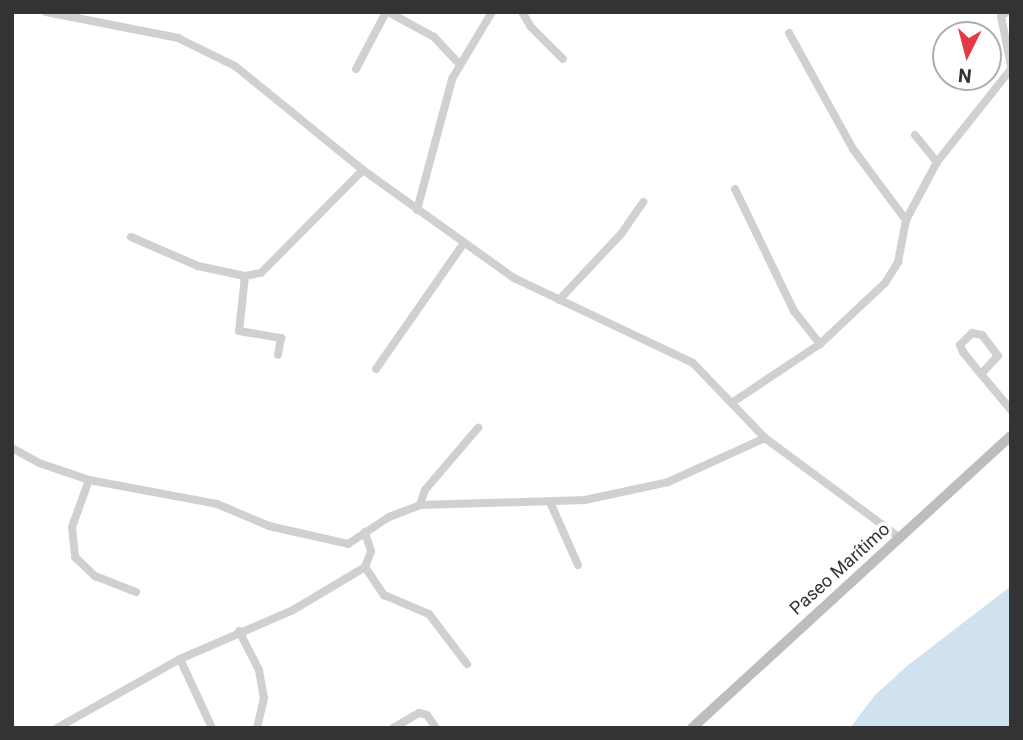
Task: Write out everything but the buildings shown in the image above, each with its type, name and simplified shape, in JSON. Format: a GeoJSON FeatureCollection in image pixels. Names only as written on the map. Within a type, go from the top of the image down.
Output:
{"type":"FeatureCollection","features":[{"type":"Feature","properties":{"kind":"main road","name":"Paseo Marítimo"},"geometry":{"type":"LineString","coordinates":[[692,728],[1011,436]]}},
{"type":"Feature","properties":{"kind":"street"},"geometry":{"type":"LineString","coordinates":[[46,12],[161,33],[205,49],[235,66],[363,170],[514,278],[668,348],[701,369],[765,438],[900,538]]}},
{"type":"Feature","properties":{"kind":"street"},"geometry":{"type":"LineString","coordinates":[[356,69],[387,12],[434,37],[458,63]]}},
{"type":"Feature","properties":{"kind":"street"},"geometry":{"type":"LineString","coordinates":[[417,210],[458,63],[492,12]]}},
{"type":"Feature","properties":{"kind":"street"},"geometry":{"type":"LineString","coordinates":[[522,12],[531,27],[563,59]]}},
{"type":"Feature","properties":{"kind":"street"},"geometry":{"type":"LineString","coordinates":[[733,402],[820,344],[885,283],[898,262],[906,220],[937,162],[1010,72],[1000,16],[1005,13]]}},
{"type":"Feature","properties":{"kind":"street"},"geometry":{"type":"LineString","coordinates":[[789,33],[853,149],[906,220]]}},
{"type":"Feature","properties":{"kind":"street"},"geometry":{"type":"LineString","coordinates":[[915,135],[937,162]]}},
{"type":"Feature","properties":{"kind":"street"},"geometry":{"type":"LineString","coordinates":[[131,237],[198,266],[245,276],[271,267],[363,170]]}},
{"type":"Feature","properties":{"kind":"street"},"geometry":{"type":"LineString","coordinates":[[736,189],[794,311],[820,344]]}},
{"type":"Feature","properties":{"kind":"street"},"geometry":{"type":"LineString","coordinates":[[559,300],[613,243],[643,202]]}},
{"type":"Feature","properties":{"kind":"street"},"geometry":{"type":"LineString","coordinates":[[376,369],[464,243]]}},
{"type":"Feature","properties":{"kind":"street"},"geometry":{"type":"LineString","coordinates":[[245,276],[239,331],[281,338],[278,355]]}},
{"type":"Feature","properties":{"kind":"street"},"geometry":{"type":"LineString","coordinates":[[981,374],[998,356],[982,335],[972,333],[960,345],[981,374],[1009,403]]}},
{"type":"Feature","properties":{"kind":"street"},"geometry":{"type":"LineString","coordinates":[[420,505],[425,490],[478,428]]}},
{"type":"Feature","properties":{"kind":"street"},"geometry":{"type":"LineString","coordinates":[[12,448],[39,463],[89,480],[217,504],[237,515],[308,537],[348,544],[365,532],[420,505],[586,500],[668,482],[765,438]]}},
{"type":"Feature","properties":{"kind":"street"},"geometry":{"type":"LineString","coordinates":[[89,480],[72,527],[75,558],[95,576],[136,592]]}},
{"type":"Feature","properties":{"kind":"street"},"geometry":{"type":"LineString","coordinates":[[550,502],[578,565]]}},
{"type":"Feature","properties":{"kind":"street"},"geometry":{"type":"LineString","coordinates":[[57,728],[180,659],[239,631],[293,610],[365,567],[371,551],[365,532]]}},
{"type":"Feature","properties":{"kind":"street"},"geometry":{"type":"LineString","coordinates":[[365,567],[384,595],[429,614],[467,664]]}},
{"type":"Feature","properties":{"kind":"street"},"geometry":{"type":"LineString","coordinates":[[239,631],[259,670],[264,698],[257,728]]}},
{"type":"Feature","properties":{"kind":"street"},"geometry":{"type":"LineString","coordinates":[[180,659],[212,728]]}},
{"type":"Feature","properties":{"kind":"street"},"geometry":{"type":"LineString","coordinates":[[393,728],[419,713],[427,715],[436,728]]}},
{"type":"Feature","properties":{"kind":"street"},"geometry":{"type":"LineString","coordinates":[[75,719],[80,728]]}},
{"type":"Feature","properties":{"kind":"water"},"geometry":{"type":"Polygon","coordinates":[[[1011,586],[1011,728],[850,728],[875,695],[907,666],[1011,586]]]}}]}
